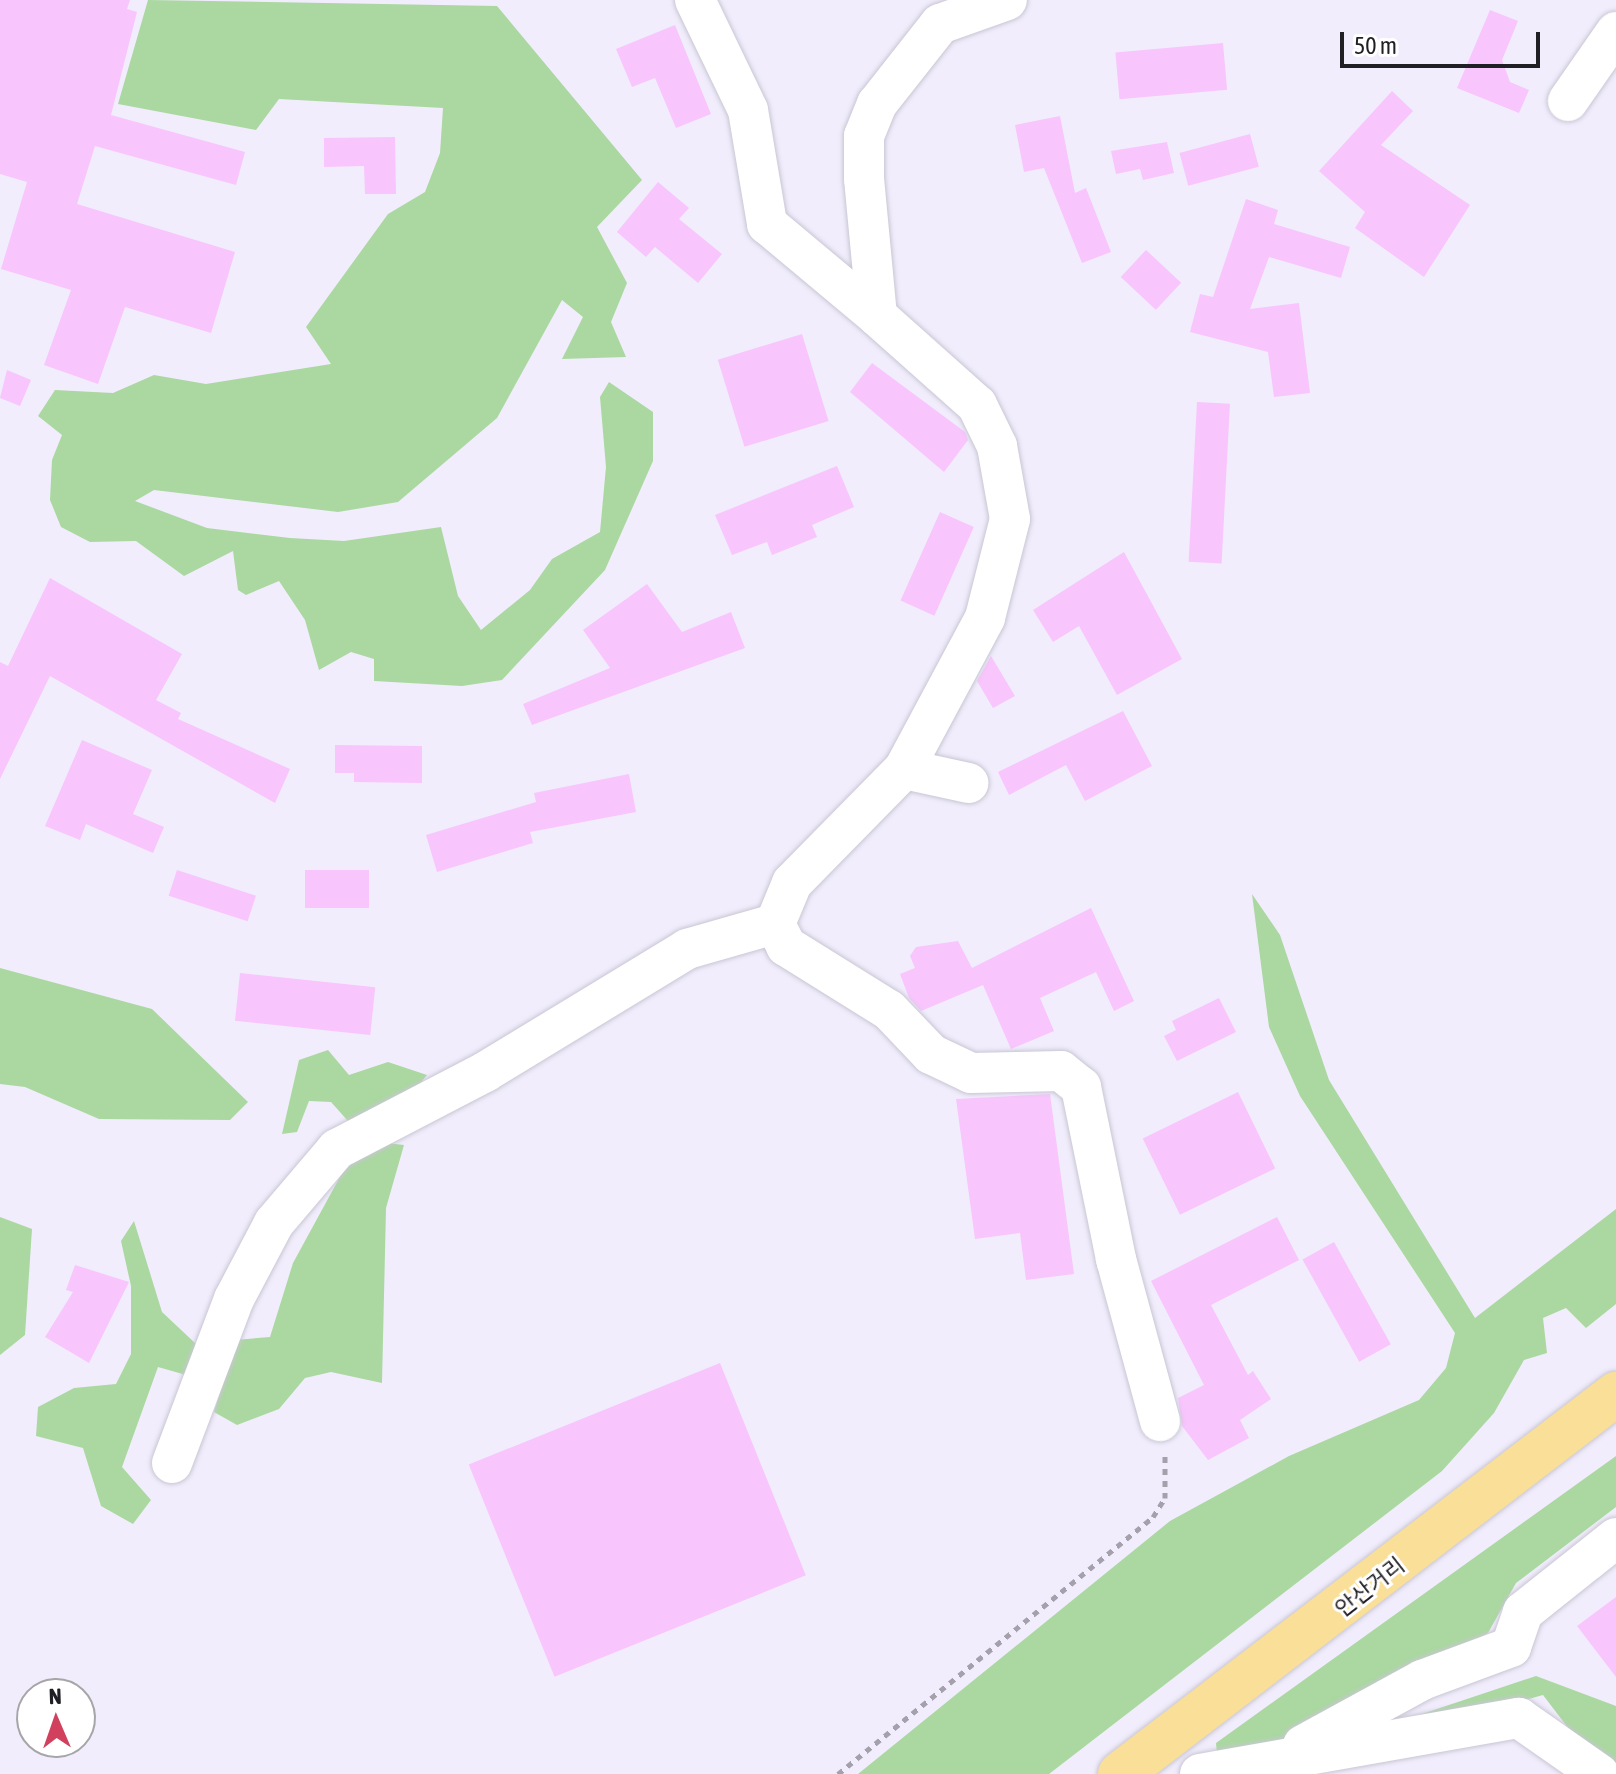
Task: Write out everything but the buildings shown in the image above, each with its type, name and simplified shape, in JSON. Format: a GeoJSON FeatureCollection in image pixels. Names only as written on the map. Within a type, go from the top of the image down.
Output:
{"type":"FeatureCollection","features":[{"type":"Feature","properties":{"kind":"main road","name":"안산거리"},"geometry":{"type":"LineString","coordinates":[[1132,1765],[1616,1394]]}},
{"type":"Feature","properties":{"kind":"street"},"geometry":{"type":"LineString","coordinates":[[695,0],[748,110],[767,224],[977,405],[997,446],[1010,519],[985,618],[904,769],[792,883],[775,924],[786,946],[889,1010],[931,1054],[971,1073],[1061,1071],[1081,1087],[1116,1259],[1160,1421]]}},
{"type":"Feature","properties":{"kind":"street"},"geometry":{"type":"LineString","coordinates":[[877,316],[864,179],[864,136],[877,104],[940,24],[1007,0]]}},
{"type":"Feature","properties":{"kind":"street"},"geometry":{"type":"LineString","coordinates":[[1568,101],[1616,32]]}},
{"type":"Feature","properties":{"kind":"street"},"geometry":{"type":"LineString","coordinates":[[904,769],[968,783]]}},
{"type":"Feature","properties":{"kind":"street"},"geometry":{"type":"LineString","coordinates":[[172,1463],[234,1299],[274,1223],[337,1149],[485,1072],[687,949],[775,924]]}},
{"type":"Feature","properties":{"kind":"street"},"geometry":{"type":"LineString","coordinates":[[1282,1757],[1422,1680],[1511,1647],[1523,1612],[1616,1538]]}},
{"type":"Feature","properties":{"kind":"street"},"geometry":{"type":"LineString","coordinates":[[1200,1774],[1282,1757],[1519,1718],[1599,1774]]}},
{"type":"Feature","properties":{"kind":"street"},"geometry":{"type":"LineString","coordinates":[[1132,1765],[1187,1774]]}},
{"type":"Feature","properties":{"kind":"path"},"geometry":{"type":"LineString","coordinates":[[838,1774],[1153,1517],[1165,1498],[1168,1467],[1160,1421]]}},
{"type":"Feature","properties":{"kind":"green space"},"geometry":{"type":"Polygon","coordinates":[[[148,0],[497,6],[642,180],[597,227],[627,283],[611,322],[626,357],[562,359],[583,317],[562,300],[497,418],[398,502],[338,512],[154,490],[135,501],[207,528],[290,538],[344,541],[441,527],[458,596],[481,630],[530,590],[552,559],[600,532],[606,467],[600,397],[609,382],[653,412],[653,461],[605,570],[502,680],[462,686],[374,681],[374,659],[351,652],[319,670],[305,620],[279,581],[246,595],[238,590],[233,551],[184,576],[136,541],[90,542],[61,527],[50,500],[52,460],[62,435],[38,416],[55,390],[113,393],[154,375],[206,384],[331,364],[306,327],[388,214],[425,192],[440,153],[443,108],[279,99],[256,130],[118,104],[148,0]]]}},
{"type":"Feature","properties":{"kind":"green space"},"geometry":{"type":"Polygon","coordinates":[[[1252,894],[1280,935],[1329,1080],[1475,1318],[1616,1209],[1616,1304],[1586,1328],[1566,1308],[1543,1318],[1547,1353],[1524,1360],[1494,1413],[1442,1471],[1049,1774],[858,1774],[1170,1521],[1289,1456],[1419,1400],[1446,1368],[1455,1333],[1300,1096],[1269,1027],[1252,894]]]}},
{"type":"Feature","properties":{"kind":"green space"},"geometry":{"type":"Polygon","coordinates":[[[0,968],[152,1009],[248,1102],[230,1120],[99,1119],[25,1087],[0,1084],[0,968]]]}},
{"type":"Feature","properties":{"kind":"green space"},"geometry":{"type":"Polygon","coordinates":[[[328,1050],[349,1075],[388,1062],[427,1075],[399,1110],[348,1121],[331,1102],[309,1101],[297,1132],[282,1134],[299,1060],[328,1050]]]}},
{"type":"Feature","properties":{"kind":"green space"},"geometry":{"type":"Polygon","coordinates":[[[360,1140],[404,1145],[386,1208],[382,1383],[331,1372],[305,1378],[279,1409],[237,1425],[214,1412],[235,1340],[270,1337],[293,1263],[360,1140]]]}},
{"type":"Feature","properties":{"kind":"green space"},"geometry":{"type":"Polygon","coordinates":[[[0,1217],[32,1229],[25,1335],[0,1355],[0,1217]]]}},
{"type":"Feature","properties":{"kind":"green space"},"geometry":{"type":"Polygon","coordinates":[[[134,1221],[162,1312],[195,1343],[202,1371],[186,1375],[158,1367],[122,1467],[151,1500],[133,1524],[101,1506],[83,1448],[36,1436],[38,1407],[74,1388],[116,1384],[131,1354],[131,1286],[121,1241],[134,1221]]]}},
{"type":"Feature","properties":{"kind":"green space"},"geometry":{"type":"Polygon","coordinates":[[[1616,1456],[1616,1507],[1516,1583],[1488,1633],[1285,1744],[1217,1755],[1216,1743],[1616,1456]]]}},
{"type":"Feature","properties":{"kind":"green space"},"geometry":{"type":"Polygon","coordinates":[[[1536,1676],[1616,1706],[1616,1766],[1572,1733],[1543,1695],[1408,1732],[1404,1720],[1536,1676]]]}}]}
